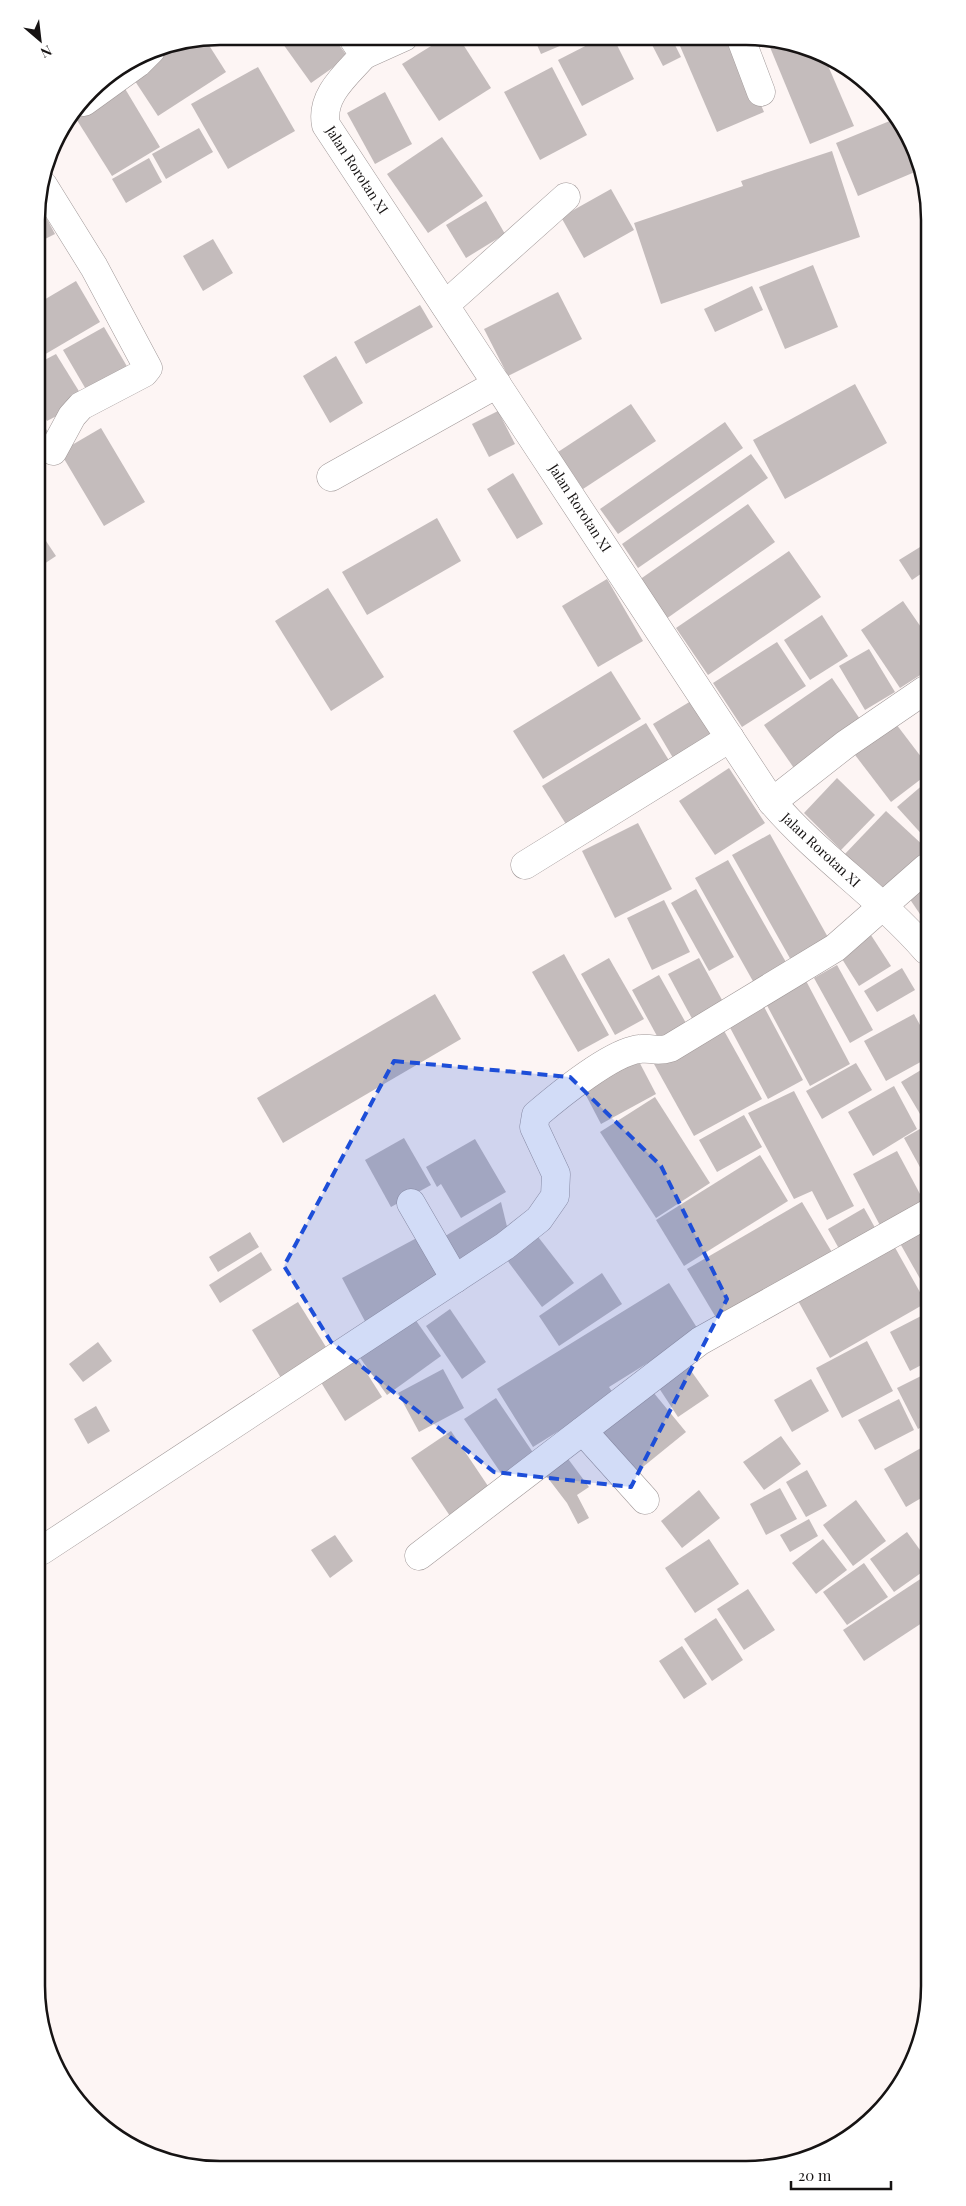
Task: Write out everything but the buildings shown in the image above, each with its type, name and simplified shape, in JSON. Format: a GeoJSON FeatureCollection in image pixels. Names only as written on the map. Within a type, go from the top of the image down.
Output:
{"type":"FeatureCollection","features":[{"type":"Feature","properties":{"kind":"street"},"geometry":{"type":"LineString","coordinates":[[743,45],[761,92]]}},
{"type":"Feature","properties":{"kind":"street","name":"Jalan Rorotan XI"},"geometry":{"type":"LineString","coordinates":[[358,46],[326,105],[324,116],[326,125],[772,802],[795,829],[883,907],[921,945]]}},
{"type":"Feature","properties":{"kind":"street"},"geometry":{"type":"LineString","coordinates":[[47,191],[94,267],[148,368],[144,374],[82,406],[72,416],[52,451]]}},
{"type":"Feature","properties":{"kind":"street"},"geometry":{"type":"LineString","coordinates":[[445,304],[566,197]]}},
{"type":"Feature","properties":{"kind":"street"},"geometry":{"type":"LineString","coordinates":[[331,477],[497,384]]}},
{"type":"Feature","properties":{"kind":"street"},"geometry":{"type":"LineString","coordinates":[[772,802],[846,744],[921,693]]}},
{"type":"Feature","properties":{"kind":"street"},"geometry":{"type":"LineString","coordinates":[[525,865],[730,738]]}},
{"type":"Feature","properties":{"kind":"street"},"geometry":{"type":"LineString","coordinates":[[45,1548],[505,1246],[539,1219],[555,1196],[556,1174],[534,1127],[536,1115],[555,1098],[578,1081],[623,1054],[640,1048],[658,1051],[670,1048],[835,948],[921,873]]}},
{"type":"Feature","properties":{"kind":"street"},"geometry":{"type":"LineString","coordinates":[[411,1203],[455,1279]]}},
{"type":"Feature","properties":{"kind":"street"},"geometry":{"type":"LineString","coordinates":[[418,1556],[711,1335],[921,1217]]}},
{"type":"Feature","properties":{"kind":"street"},"geometry":{"type":"LineString","coordinates":[[583,1431],[645,1500]]}},
{"type":"Feature","properties":{"kind":"highlighted area"},"geometry":{"type":"Polygon","coordinates":[[[394,1061],[570,1077],[661,1166],[727,1299],[631,1487],[494,1472],[331,1342],[284,1266],[394,1061]]]}}]}
